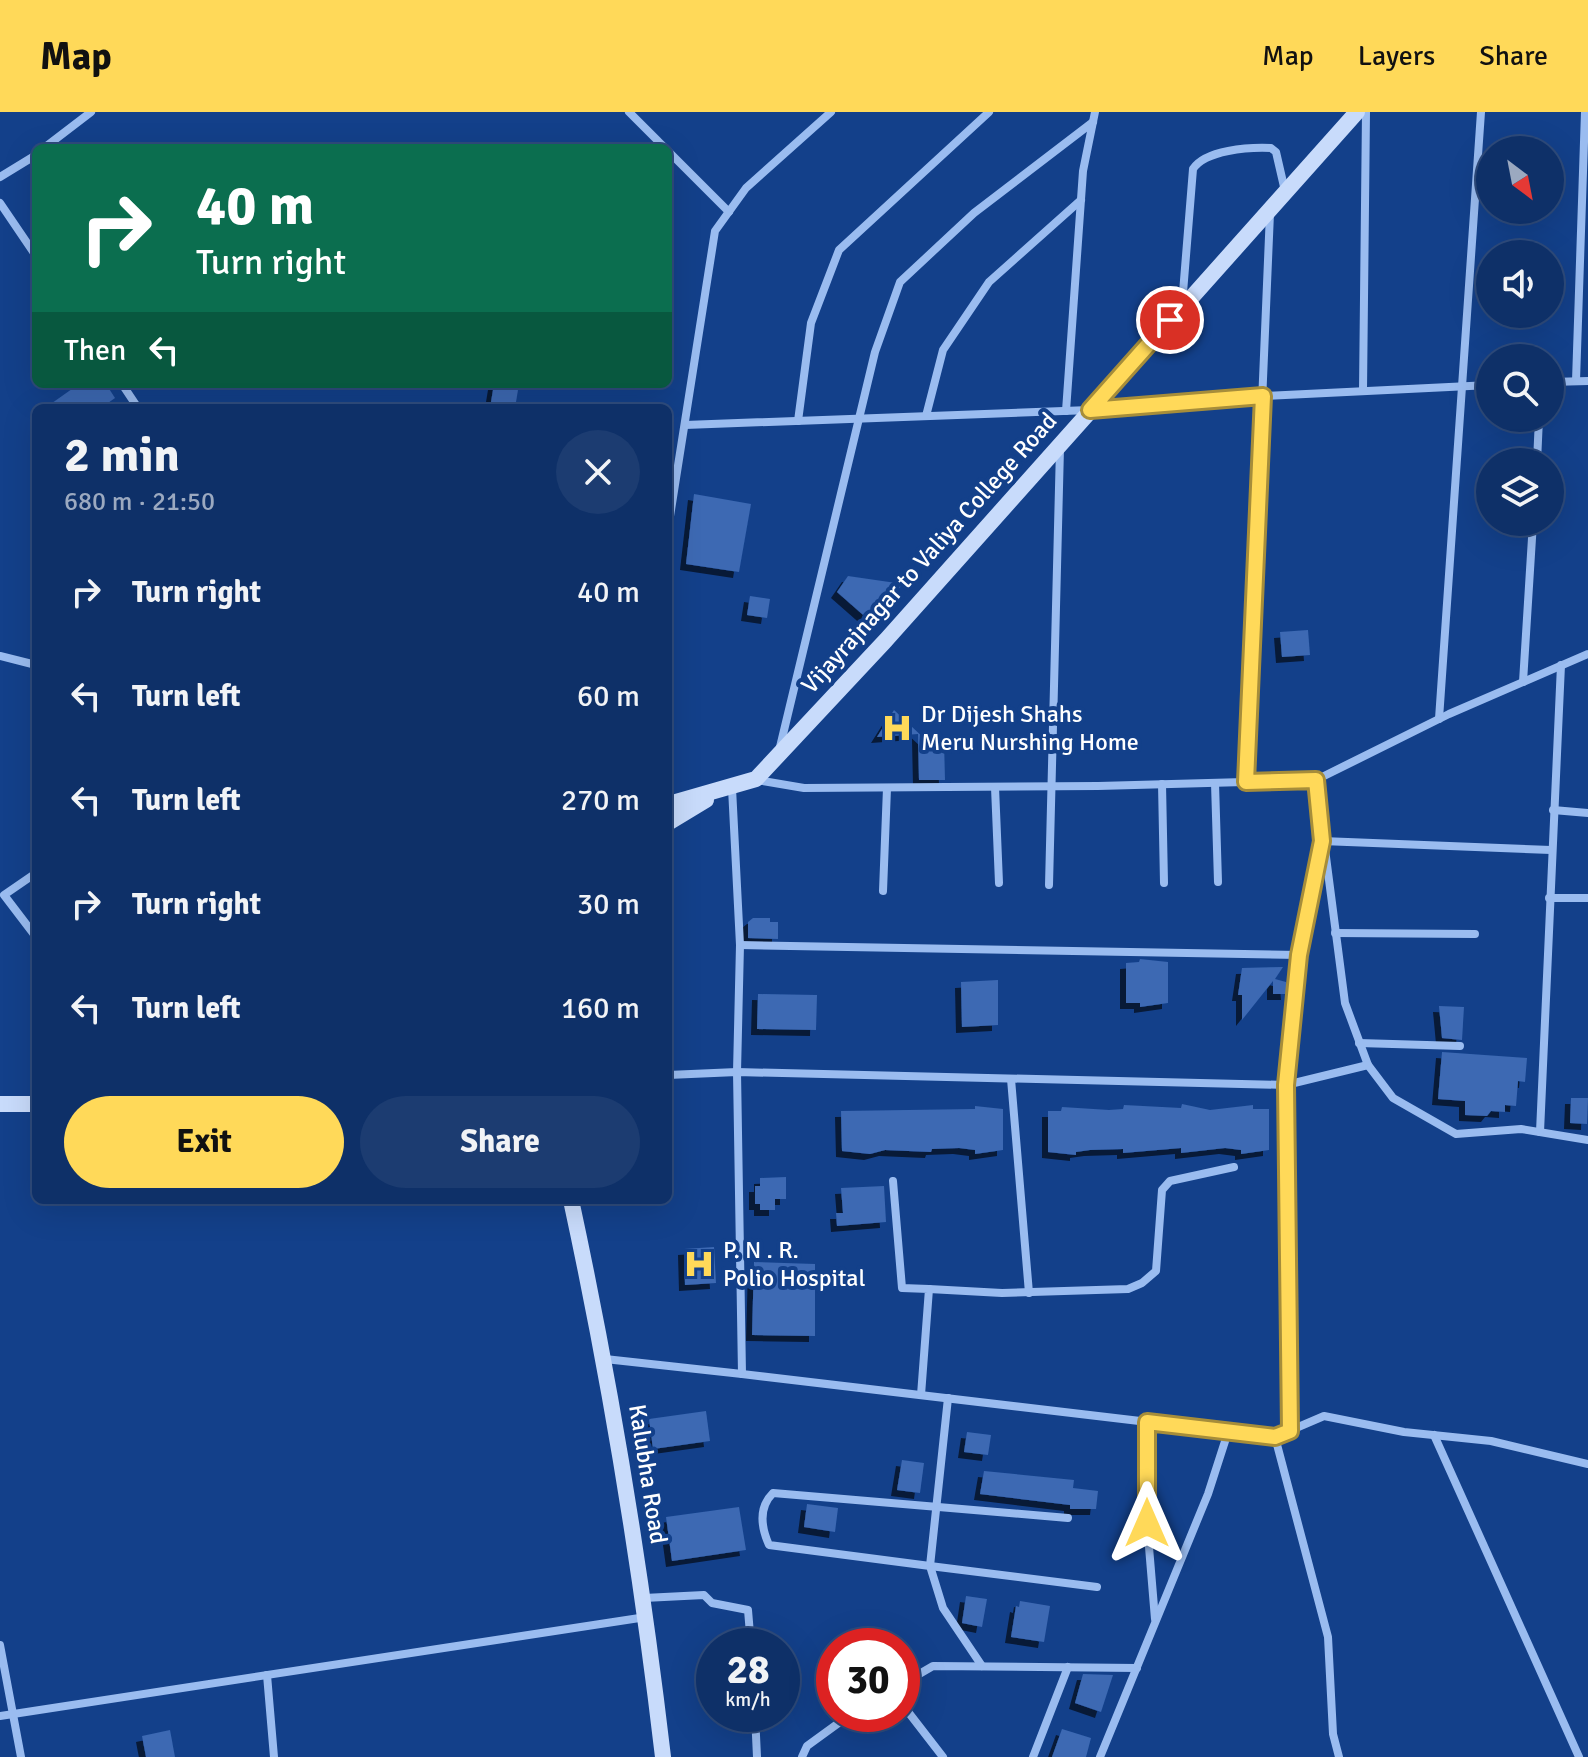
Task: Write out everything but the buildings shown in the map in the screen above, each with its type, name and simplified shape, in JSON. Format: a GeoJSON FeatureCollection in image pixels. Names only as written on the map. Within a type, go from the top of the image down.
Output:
{"type":"FeatureCollection","features":[{"type":"Feature","properties":{"kind":"street"},"geometry":{"type":"LineString","coordinates":[[49,144],[91,112]]}},
{"type":"Feature","properties":{"kind":"street"},"geometry":{"type":"LineString","coordinates":[[629,112],[662,144]]}},
{"type":"Feature","properties":{"kind":"street"},"geometry":{"type":"LineString","coordinates":[[672,495],[715,231],[746,188],[831,112]]}},
{"type":"Feature","properties":{"kind":"street"},"geometry":{"type":"LineString","coordinates":[[798,421],[811,323],[839,250],[989,112]]}},
{"type":"Feature","properties":{"kind":"street","name":"Vijayrajnagar to Valiya College Road"},"geometry":{"type":"LineString","coordinates":[[672,810],[756,779],[1357,112]]}},
{"type":"Feature","properties":{"kind":"street"},"geometry":{"type":"LineString","coordinates":[[1363,391],[1366,112]]}},
{"type":"Feature","properties":{"kind":"street"},"geometry":{"type":"LineString","coordinates":[[1439,719],[1481,112]]}},
{"type":"Feature","properties":{"kind":"street"},"geometry":{"type":"LineString","coordinates":[[1576,381],[1585,112]]}},
{"type":"Feature","properties":{"kind":"street"},"geometry":{"type":"LineString","coordinates":[[1066,411],[1081,200],[1094,117]]}},
{"type":"Feature","properties":{"kind":"street"},"geometry":{"type":"LineString","coordinates":[[779,755],[875,352],[900,282],[974,213],[1094,117]]}},
{"type":"Feature","properties":{"kind":"street"},"geometry":{"type":"LineString","coordinates":[[1182,307],[1193,169],[1197,162],[1207,156],[1271,148],[1276,152],[1285,192]]}},
{"type":"Feature","properties":{"kind":"street"},"geometry":{"type":"LineString","coordinates":[[672,154],[729,212]]}},
{"type":"Feature","properties":{"kind":"street"},"geometry":{"type":"LineString","coordinates":[[0,177],[32,157]]}},
{"type":"Feature","properties":{"kind":"street"},"geometry":{"type":"LineString","coordinates":[[926,416],[943,350],[989,282],[1081,200]]}},
{"type":"Feature","properties":{"kind":"street"},"geometry":{"type":"LineString","coordinates":[[0,203],[32,250]]}},
{"type":"Feature","properties":{"kind":"street"},"geometry":{"type":"LineString","coordinates":[[1246,782],[1271,208]]}},
{"type":"Feature","properties":{"kind":"street"},"geometry":{"type":"LineString","coordinates":[[1564,381],[1588,381]]}},
{"type":"Feature","properties":{"kind":"street"},"geometry":{"type":"LineString","coordinates":[[685,425],[1090,410],[1263,396],[1476,386]]}},
{"type":"Feature","properties":{"kind":"street"},"geometry":{"type":"LineString","coordinates":[[1049,885],[1060,443]]}},
{"type":"Feature","properties":{"kind":"street"},"geometry":{"type":"LineString","coordinates":[[1523,682],[1532,536]]}},
{"type":"Feature","properties":{"kind":"street"},"geometry":{"type":"LineString","coordinates":[[756,779],[804,788],[1052,787],[1316,780],[1439,719],[1588,654]]}},
{"type":"Feature","properties":{"kind":"street"},"geometry":{"type":"LineString","coordinates":[[0,656],[32,664]]}},
{"type":"Feature","properties":{"kind":"street"},"geometry":{"type":"LineString","coordinates":[[1540,1132],[1561,665]]}},
{"type":"Feature","properties":{"kind":"street"},"geometry":{"type":"LineString","coordinates":[[1316,780],[1345,1003],[1368,1065],[1393,1098],[1456,1134],[1521,1129],[1588,1140]]}},
{"type":"Feature","properties":{"kind":"street"},"geometry":{"type":"LineString","coordinates":[[1215,783],[1218,882]]}},
{"type":"Feature","properties":{"kind":"street"},"geometry":{"type":"LineString","coordinates":[[1162,784],[1164,883]]}},
{"type":"Feature","properties":{"kind":"street"},"geometry":{"type":"LineString","coordinates":[[995,787],[999,883]]}},
{"type":"Feature","properties":{"kind":"street"},"geometry":{"type":"LineString","coordinates":[[883,891],[887,788]]}},
{"type":"Feature","properties":{"kind":"street"},"geometry":{"type":"LineString","coordinates":[[724,790],[740,945],[737,1072],[742,1374]]}},
{"type":"Feature","properties":{"kind":"street"},"geometry":{"type":"LineString","coordinates":[[1553,810],[1588,813]]}},
{"type":"Feature","properties":{"kind":"street"},"geometry":{"type":"LineString","coordinates":[[1322,841],[1551,850]]}},
{"type":"Feature","properties":{"kind":"street"},"geometry":{"type":"LineString","coordinates":[[1290,1431],[1286,1085],[1299,955],[1322,841]]}},
{"type":"Feature","properties":{"kind":"street"},"geometry":{"type":"LineString","coordinates":[[32,875],[2,894],[32,932]]}},
{"type":"Feature","properties":{"kind":"street"},"geometry":{"type":"LineString","coordinates":[[1549,898],[1588,898]]}},
{"type":"Feature","properties":{"kind":"street"},"geometry":{"type":"LineString","coordinates":[[1335,933],[1475,934]]}},
{"type":"Feature","properties":{"kind":"street"},"geometry":{"type":"LineString","coordinates":[[740,945],[1299,955]]}},
{"type":"Feature","properties":{"kind":"street"},"geometry":{"type":"LineString","coordinates":[[1359,1043],[1460,1046]]}},
{"type":"Feature","properties":{"kind":"street"},"geometry":{"type":"LineString","coordinates":[[672,1075],[737,1072],[1286,1085],[1368,1065]]}},
{"type":"Feature","properties":{"kind":"street"},"geometry":{"type":"LineString","coordinates":[[1011,1079],[1029,1293]]}},
{"type":"Feature","properties":{"kind":"street"},"geometry":{"type":"LineString","coordinates":[[0,1104],[32,1104]]}},
{"type":"Feature","properties":{"kind":"street"},"geometry":{"type":"LineString","coordinates":[[893,1181],[902,1288],[1029,1293],[1128,1289],[1142,1283],[1156,1271],[1162,1190],[1170,1181],[1234,1167]]}},
{"type":"Feature","properties":{"kind":"street","name":"Kalubha Road"},"geometry":{"type":"LineString","coordinates":[[572,1204],[605,1359],[647,1617],[663,1757]]}},
{"type":"Feature","properties":{"kind":"street"},"geometry":{"type":"LineString","coordinates":[[921,1395],[929,1289]]}},
{"type":"Feature","properties":{"kind":"street"},"geometry":{"type":"LineString","coordinates":[[605,1359],[1275,1437],[1324,1416],[1434,1435],[1491,1441],[1588,1464]]}},
{"type":"Feature","properties":{"kind":"street"},"geometry":{"type":"LineString","coordinates":[[948,1398],[930,1566],[943,1608],[982,1666]]}},
{"type":"Feature","properties":{"kind":"street"},"geometry":{"type":"LineString","coordinates":[[1147,1422],[1147,1523],[1155,1624]]}},
{"type":"Feature","properties":{"kind":"street"},"geometry":{"type":"LineString","coordinates":[[1100,1757],[1208,1494],[1228,1432]]}},
{"type":"Feature","properties":{"kind":"street"},"geometry":{"type":"LineString","coordinates":[[1434,1435],[1579,1757]]}},
{"type":"Feature","properties":{"kind":"street"},"geometry":{"type":"LineString","coordinates":[[1275,1437],[1328,1637],[1333,1734],[1339,1757]]}},
{"type":"Feature","properties":{"kind":"street"},"geometry":{"type":"LineString","coordinates":[[1068,1518],[773,1493],[765,1500],[761,1523],[769,1545],[1097,1587]]}},
{"type":"Feature","properties":{"kind":"street"},"geometry":{"type":"LineString","coordinates":[[644,1598],[704,1595],[712,1603],[748,1610],[750,1628]]}},
{"type":"Feature","properties":{"kind":"street"},"geometry":{"type":"LineString","coordinates":[[0,1716],[647,1617]]}},
{"type":"Feature","properties":{"kind":"street"},"geometry":{"type":"LineString","coordinates":[[0,1645],[21,1757]]}},
{"type":"Feature","properties":{"kind":"street"},"geometry":{"type":"LineString","coordinates":[[920,1674],[933,1666],[1137,1668]]}},
{"type":"Feature","properties":{"kind":"street"},"geometry":{"type":"LineString","coordinates":[[1033,1757],[1068,1667]]}},
{"type":"Feature","properties":{"kind":"street"},"geometry":{"type":"LineString","coordinates":[[267,1675],[274,1757]]}},
{"type":"Feature","properties":{"kind":"street"},"geometry":{"type":"LineString","coordinates":[[920,1727],[943,1757]]}},
{"type":"Feature","properties":{"kind":"street"},"geometry":{"type":"LineString","coordinates":[[756,1732],[757,1757]]}},
{"type":"Feature","properties":{"kind":"street"},"geometry":{"type":"LineString","coordinates":[[802,1757],[807,1746],[826,1732]]}},
{"type":"Feature","properties":{"kind":"place","name":"Dr Dijesh Shahs Meru Nurshing Home"},"geometry":{"type":"Point","coordinates":[897,728]}},
{"type":"Feature","properties":{"kind":"place","name":"P. N . R. Polio Hospital"},"geometry":{"type":"Point","coordinates":[699,1264]}},
{"type":"Feature","properties":{"kind":"route"},"geometry":{"type":"LineString","coordinates":[[1147,1523],[1147,1422],[1275,1437],[1290,1431],[1286,1085],[1299,955],[1322,841],[1316,780],[1246,782],[1263,396],[1090,410],[1170,320]]}}]}
